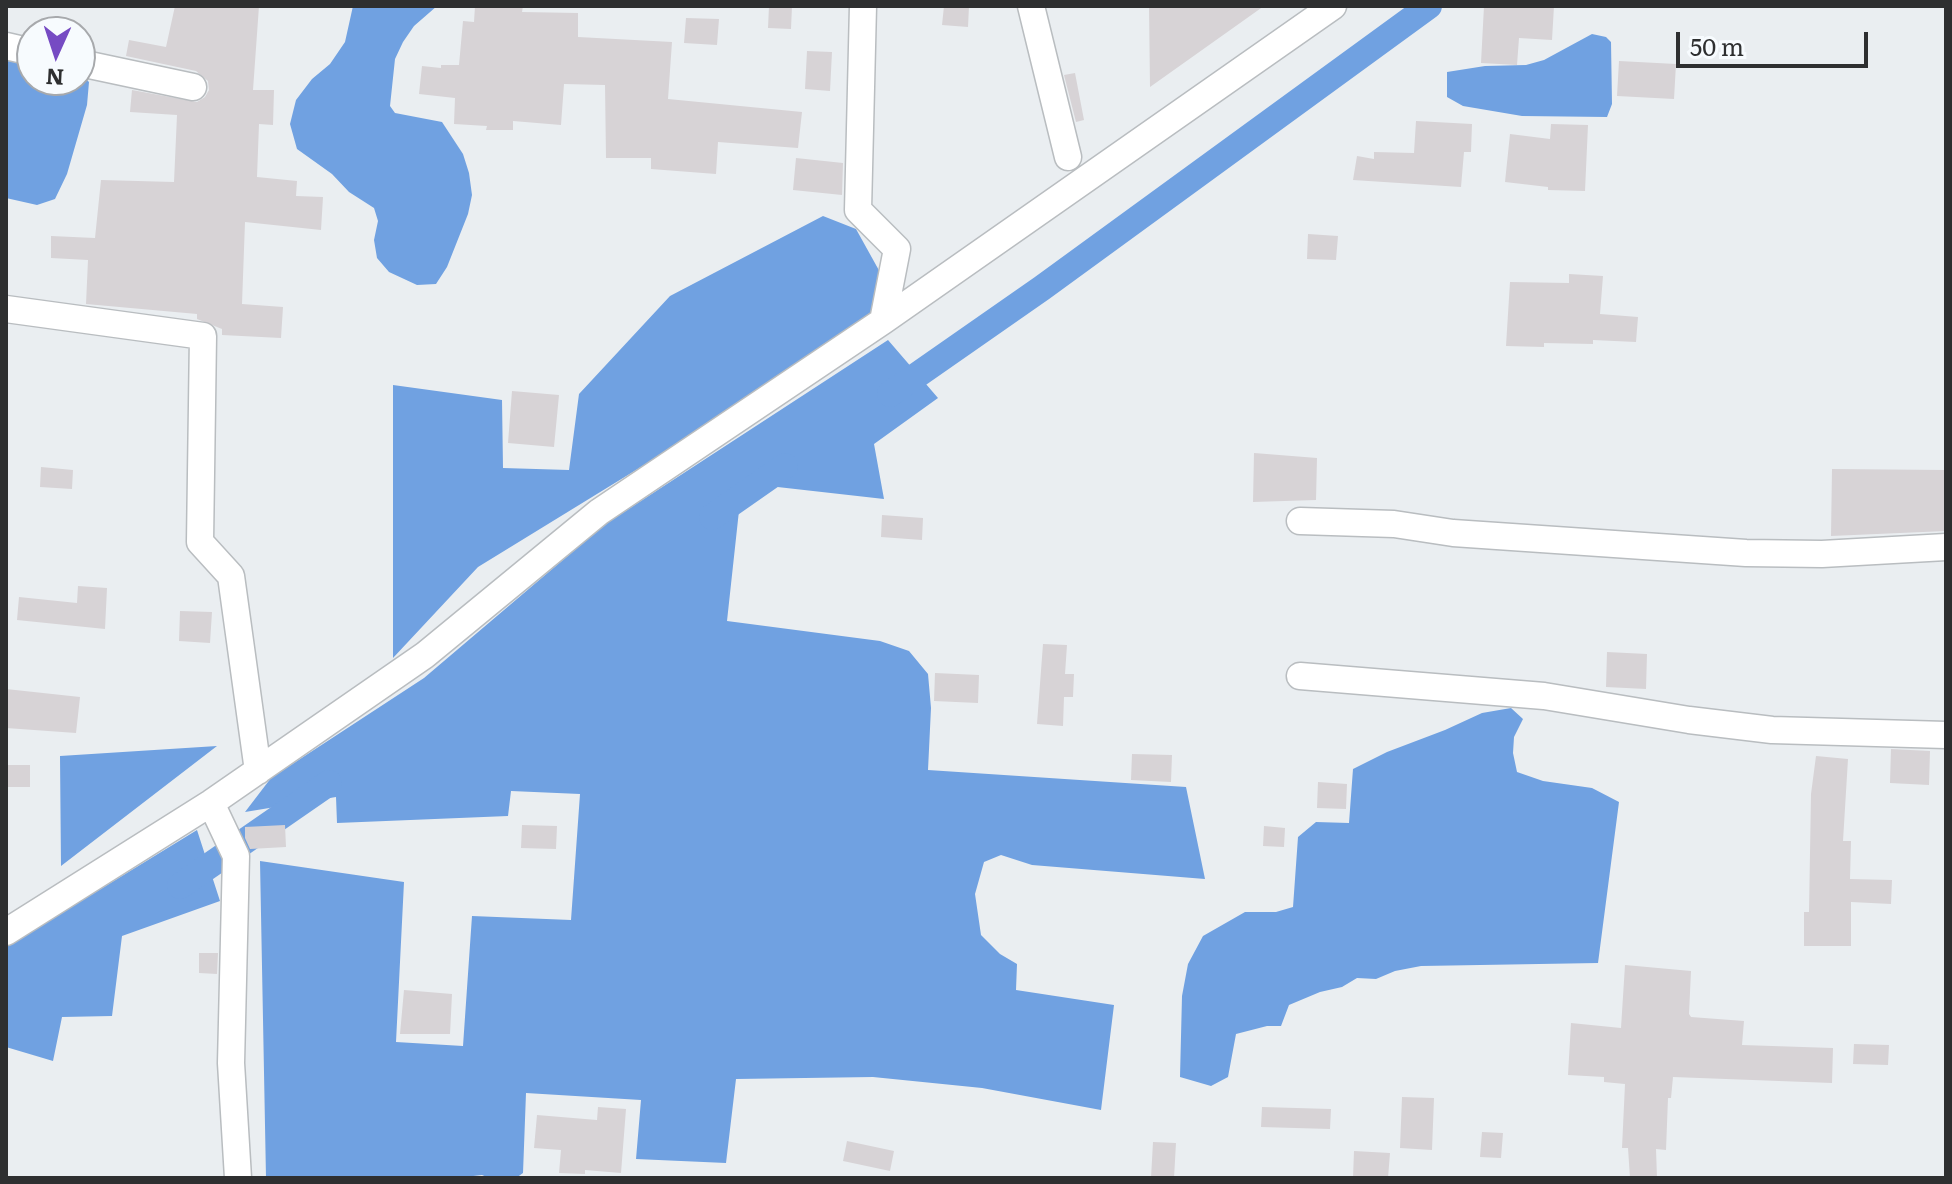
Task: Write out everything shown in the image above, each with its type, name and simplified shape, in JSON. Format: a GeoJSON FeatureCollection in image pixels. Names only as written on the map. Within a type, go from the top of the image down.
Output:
{"type":"FeatureCollection","features":[{"type":"Feature","properties":{"kind":"street"},"geometry":{"type":"LineString","coordinates":[[863,6],[858,210],[897,249],[883,321]]}},
{"type":"Feature","properties":{"kind":"street"},"geometry":{"type":"LineString","coordinates":[[1031,6],[1068,157]]}},
{"type":"Feature","properties":{"kind":"street"},"geometry":{"type":"LineString","coordinates":[[6,932],[211,803],[425,655],[599,512],[883,321],[1333,6]]}},
{"type":"Feature","properties":{"kind":"street"},"geometry":{"type":"LineString","coordinates":[[96,66],[193,87]]}},
{"type":"Feature","properties":{"kind":"street"},"geometry":{"type":"LineString","coordinates":[[6,309],[203,336],[200,542],[231,576],[258,771]]}},
{"type":"Feature","properties":{"kind":"street"},"geometry":{"type":"LineString","coordinates":[[1300,521],[1394,524],[1453,533],[1720,552],[1822,554],[1946,547]]}},
{"type":"Feature","properties":{"kind":"street"},"geometry":{"type":"LineString","coordinates":[[1300,676],[1544,696],[1772,730],[1946,735]]}},
{"type":"Feature","properties":{"kind":"street"},"geometry":{"type":"LineString","coordinates":[[211,803],[236,856],[231,1063],[238,1178]]}},
{"type":"Feature","properties":{"kind":"water"},"geometry":{"type":"Polygon","coordinates":[[[353,6],[437,6],[414,26],[395,59],[390,106],[395,113],[442,122],[463,154],[469,173],[472,195],[468,214],[447,267],[436,284],[417,285],[389,272],[377,258],[374,240],[378,221],[374,208],[349,192],[332,174],[297,149],[290,124],[296,100],[312,79],[330,64],[345,42],[353,6]]]}},
{"type":"Feature","properties":{"kind":"water"},"geometry":{"type":"Polygon","coordinates":[[[1592,34],[1606,37],[1611,42],[1612,104],[1607,117],[1522,116],[1463,106],[1447,97],[1447,72],[1485,66],[1526,65],[1544,60],[1592,34]]]}},
{"type":"Feature","properties":{"kind":"water"},"geometry":{"type":"Polygon","coordinates":[[[6,59],[16,60],[16,96],[88,96],[67,174],[55,199],[37,205],[6,198],[6,59]]]}},
{"type":"Feature","properties":{"kind":"water"},"geometry":{"type":"Polygon","coordinates":[[[823,216],[856,229],[881,274],[879,316],[478,567],[393,658],[393,385],[502,400],[503,468],[569,470],[579,394],[670,296],[823,216]]]}},
{"type":"Feature","properties":{"kind":"water"},"geometry":{"type":"Polygon","coordinates":[[[888,340],[938,398],[874,444],[884,499],[742,483],[727,621],[880,641],[909,651],[928,674],[931,708],[928,770],[1186,787],[1205,879],[1032,865],[1001,855],[984,862],[975,894],[981,935],[1000,954],[1017,964],[1016,990],[1114,1005],[1101,1110],[982,1088],[873,1077],[736,1079],[726,1163],[636,1159],[641,1100],[526,1093],[523,1173],[516,1178],[482,1175],[456,1178],[266,1178],[260,861],[404,882],[396,1042],[463,1046],[472,916],[571,920],[580,794],[511,791],[508,816],[337,823],[336,797],[245,812],[271,778],[424,678],[604,525],[888,340]]]}},
{"type":"Feature","properties":{"kind":"water"},"geometry":{"type":"Polygon","coordinates":[[[1511,708],[1523,719],[1514,737],[1517,772],[1543,781],[1592,788],[1619,802],[1598,963],[1421,966],[1395,971],[1376,979],[1357,978],[1342,987],[1289,1005],[1281,1026],[1267,1026],[1236,1034],[1228,1077],[1211,1086],[1180,1077],[1182,996],[1188,964],[1203,936],[1245,912],[1276,912],[1293,907],[1298,837],[1316,822],[1349,823],[1353,769],[1482,713],[1511,708]]]}},
{"type":"Feature","properties":{"kind":"water"},"geometry":{"type":"Polygon","coordinates":[[[217,746],[61,866],[60,756],[217,746]]]}},
{"type":"Feature","properties":{"kind":"water"},"geometry":{"type":"Polygon","coordinates":[[[197,830],[220,901],[122,936],[112,1016],[62,1017],[53,1061],[6,1047],[6,947],[197,830]]]}},
{"type":"Feature","properties":{"kind":"building"},"geometry":{"type":"Polygon","coordinates":[[[175,6],[259,6],[253,90],[274,90],[273,125],[259,124],[257,177],[297,181],[296,196],[323,197],[321,230],[245,222],[242,304],[283,307],[281,338],[222,335],[222,329],[197,319],[197,314],[86,304],[88,260],[51,258],[51,236],[95,238],[101,180],[174,182],[177,115],[130,112],[132,90],[197,102],[209,90],[208,81],[196,71],[126,56],[129,40],[166,47],[175,6]]]}},
{"type":"Feature","properties":{"kind":"building"},"geometry":{"type":"Polygon","coordinates":[[[475,6],[523,6],[522,12],[578,13],[578,37],[672,42],[668,99],[802,112],[798,148],[718,142],[716,174],[651,169],[651,158],[606,158],[605,85],[564,84],[561,125],[513,121],[513,130],[486,130],[487,126],[454,124],[455,98],[419,94],[422,66],[441,68],[441,65],[459,65],[463,21],[474,22],[475,6]]]}},
{"type":"Feature","properties":{"kind":"building"},"geometry":{"type":"Polygon","coordinates":[[[769,6],[792,6],[791,29],[768,28],[769,6]]]}},
{"type":"Feature","properties":{"kind":"building"},"geometry":{"type":"Polygon","coordinates":[[[944,6],[969,6],[968,27],[942,25],[944,6]]]}},
{"type":"Feature","properties":{"kind":"building"},"geometry":{"type":"Polygon","coordinates":[[[1149,6],[1264,6],[1150,87],[1149,6]]]}},
{"type":"Feature","properties":{"kind":"building"},"geometry":{"type":"Polygon","coordinates":[[[1484,6],[1554,6],[1552,40],[1519,38],[1517,65],[1481,63],[1484,6]]]}},
{"type":"Feature","properties":{"kind":"building"},"geometry":{"type":"Polygon","coordinates":[[[686,18],[719,19],[717,45],[684,43],[686,18]]]}},
{"type":"Feature","properties":{"kind":"building"},"geometry":{"type":"Polygon","coordinates":[[[807,51],[832,52],[830,91],[805,89],[807,51]]]}},
{"type":"Feature","properties":{"kind":"building"},"geometry":{"type":"Polygon","coordinates":[[[1619,61],[1676,64],[1674,99],[1617,96],[1619,61]]]}},
{"type":"Feature","properties":{"kind":"building"},"geometry":{"type":"Polygon","coordinates":[[[1075,73],[1084,120],[1076,122],[1064,75],[1075,73]]]}},
{"type":"Feature","properties":{"kind":"building"},"geometry":{"type":"Polygon","coordinates":[[[1416,121],[1472,124],[1471,152],[1464,152],[1461,187],[1353,180],[1357,156],[1374,159],[1374,152],[1414,153],[1416,121]]]}},
{"type":"Feature","properties":{"kind":"building"},"geometry":{"type":"Polygon","coordinates":[[[1551,124],[1588,125],[1585,191],[1548,190],[1548,187],[1505,182],[1510,134],[1550,139],[1551,124]]]}},
{"type":"Feature","properties":{"kind":"building"},"geometry":{"type":"Polygon","coordinates":[[[796,158],[843,163],[842,195],[793,190],[796,158]]]}},
{"type":"Feature","properties":{"kind":"building"},"geometry":{"type":"Polygon","coordinates":[[[1308,234],[1338,236],[1336,260],[1307,259],[1308,234]]]}},
{"type":"Feature","properties":{"kind":"building"},"geometry":{"type":"Polygon","coordinates":[[[1569,274],[1603,276],[1600,314],[1638,317],[1636,342],[1593,340],[1593,344],[1506,346],[1510,282],[1569,283],[1569,274]]]}},
{"type":"Feature","properties":{"kind":"building"},"geometry":{"type":"Polygon","coordinates":[[[512,391],[559,395],[554,447],[508,443],[512,391]]]}},
{"type":"Feature","properties":{"kind":"building"},"geometry":{"type":"Polygon","coordinates":[[[1254,453],[1317,458],[1316,500],[1253,502],[1254,453]]]}},
{"type":"Feature","properties":{"kind":"building"},"geometry":{"type":"Polygon","coordinates":[[[41,467],[73,470],[72,489],[40,487],[41,467]]]}},
{"type":"Feature","properties":{"kind":"building"},"geometry":{"type":"Polygon","coordinates":[[[1832,469],[1946,470],[1946,531],[1831,536],[1832,469]]]}},
{"type":"Feature","properties":{"kind":"building"},"geometry":{"type":"Polygon","coordinates":[[[882,515],[923,518],[922,540],[881,537],[882,515]]]}},
{"type":"Feature","properties":{"kind":"building"},"geometry":{"type":"Polygon","coordinates":[[[78,586],[107,588],[105,629],[17,620],[19,597],[77,603],[78,586]]]}},
{"type":"Feature","properties":{"kind":"building"},"geometry":{"type":"Polygon","coordinates":[[[180,611],[212,612],[210,643],[179,641],[180,611]]]}},
{"type":"Feature","properties":{"kind":"building"},"geometry":{"type":"Polygon","coordinates":[[[1043,644],[1067,645],[1065,674],[1074,674],[1073,697],[1064,697],[1063,726],[1037,724],[1043,644]]]}},
{"type":"Feature","properties":{"kind":"building"},"geometry":{"type":"Polygon","coordinates":[[[1607,652],[1647,654],[1646,689],[1606,687],[1607,652]]]}},
{"type":"Feature","properties":{"kind":"building"},"geometry":{"type":"Polygon","coordinates":[[[935,673],[979,675],[978,703],[934,701],[935,673]]]}},
{"type":"Feature","properties":{"kind":"building"},"geometry":{"type":"Polygon","coordinates":[[[6,689],[80,697],[76,733],[6,728],[6,689]]]}},
{"type":"Feature","properties":{"kind":"building"},"geometry":{"type":"Polygon","coordinates":[[[1891,749],[1930,751],[1929,785],[1890,783],[1891,749]]]}},
{"type":"Feature","properties":{"kind":"building"},"geometry":{"type":"Polygon","coordinates":[[[1132,754],[1172,755],[1171,782],[1131,780],[1132,754]]]}},
{"type":"Feature","properties":{"kind":"building"},"geometry":{"type":"Polygon","coordinates":[[[1816,756],[1848,759],[1843,841],[1851,841],[1850,879],[1892,880],[1891,904],[1851,902],[1851,946],[1804,946],[1804,912],[1809,912],[1811,794],[1816,756]]]}},
{"type":"Feature","properties":{"kind":"building"},"geometry":{"type":"Polygon","coordinates":[[[6,765],[30,765],[30,787],[6,787],[6,765]]]}},
{"type":"Feature","properties":{"kind":"building"},"geometry":{"type":"Polygon","coordinates":[[[1318,782],[1347,784],[1346,809],[1317,808],[1318,782]]]}},
{"type":"Feature","properties":{"kind":"building"},"geometry":{"type":"Polygon","coordinates":[[[285,825],[286,847],[250,849],[245,838],[245,827],[285,825]]]}},
{"type":"Feature","properties":{"kind":"building"},"geometry":{"type":"Polygon","coordinates":[[[522,825],[557,826],[556,849],[521,848],[522,825]]]}},
{"type":"Feature","properties":{"kind":"building"},"geometry":{"type":"Polygon","coordinates":[[[1264,826],[1285,828],[1284,847],[1263,846],[1264,826]]]}},
{"type":"Feature","properties":{"kind":"building"},"geometry":{"type":"Polygon","coordinates":[[[199,953],[218,953],[217,974],[199,973],[199,953]]]}},
{"type":"Feature","properties":{"kind":"building"},"geometry":{"type":"Polygon","coordinates":[[[1625,965],[1691,971],[1691,1017],[1744,1021],[1742,1045],[1833,1048],[1832,1083],[1673,1077],[1671,1098],[1668,1098],[1666,1150],[1656,1149],[1657,1178],[1630,1178],[1628,1148],[1622,1148],[1625,1084],[1604,1082],[1604,1077],[1568,1075],[1571,1023],[1621,1028],[1625,965]]]}},
{"type":"Feature","properties":{"kind":"building"},"geometry":{"type":"Polygon","coordinates":[[[404,990],[452,994],[450,1034],[400,1034],[404,990]]]}},
{"type":"Feature","properties":{"kind":"building"},"geometry":{"type":"Polygon","coordinates":[[[1854,1044],[1889,1045],[1888,1065],[1853,1064],[1854,1044]]]}},
{"type":"Feature","properties":{"kind":"building"},"geometry":{"type":"Polygon","coordinates":[[[1402,1097],[1434,1098],[1432,1150],[1400,1148],[1402,1097]]]}},
{"type":"Feature","properties":{"kind":"building"},"geometry":{"type":"Polygon","coordinates":[[[598,1107],[626,1109],[621,1173],[585,1170],[585,1174],[559,1173],[561,1150],[534,1148],[537,1115],[597,1120],[598,1107]]]}},
{"type":"Feature","properties":{"kind":"building"},"geometry":{"type":"Polygon","coordinates":[[[1262,1107],[1331,1109],[1330,1129],[1261,1127],[1262,1107]]]}},
{"type":"Feature","properties":{"kind":"building"},"geometry":{"type":"Polygon","coordinates":[[[1482,1132],[1503,1133],[1501,1158],[1480,1157],[1482,1132]]]}},
{"type":"Feature","properties":{"kind":"building"},"geometry":{"type":"Polygon","coordinates":[[[847,1141],[894,1151],[890,1171],[843,1161],[847,1141]]]}},
{"type":"Feature","properties":{"kind":"building"},"geometry":{"type":"Polygon","coordinates":[[[1153,1142],[1176,1143],[1174,1178],[1151,1178],[1153,1142]]]}},
{"type":"Feature","properties":{"kind":"building"},"geometry":{"type":"Polygon","coordinates":[[[1354,1151],[1390,1153],[1388,1178],[1353,1178],[1354,1151]]]}},
{"type":"Feature","properties":{"kind":"waterway"},"geometry":{"type":"LineString","coordinates":[[890,394],[1042,288],[1429,6]]}},
{"type":"Feature","properties":{"kind":"waterway"},"geometry":{"type":"LineString","coordinates":[[712,517],[785,466]]}},
{"type":"Feature","properties":{"kind":"waterway"},"geometry":{"type":"LineString","coordinates":[[180,886],[329,783]]}}]}
